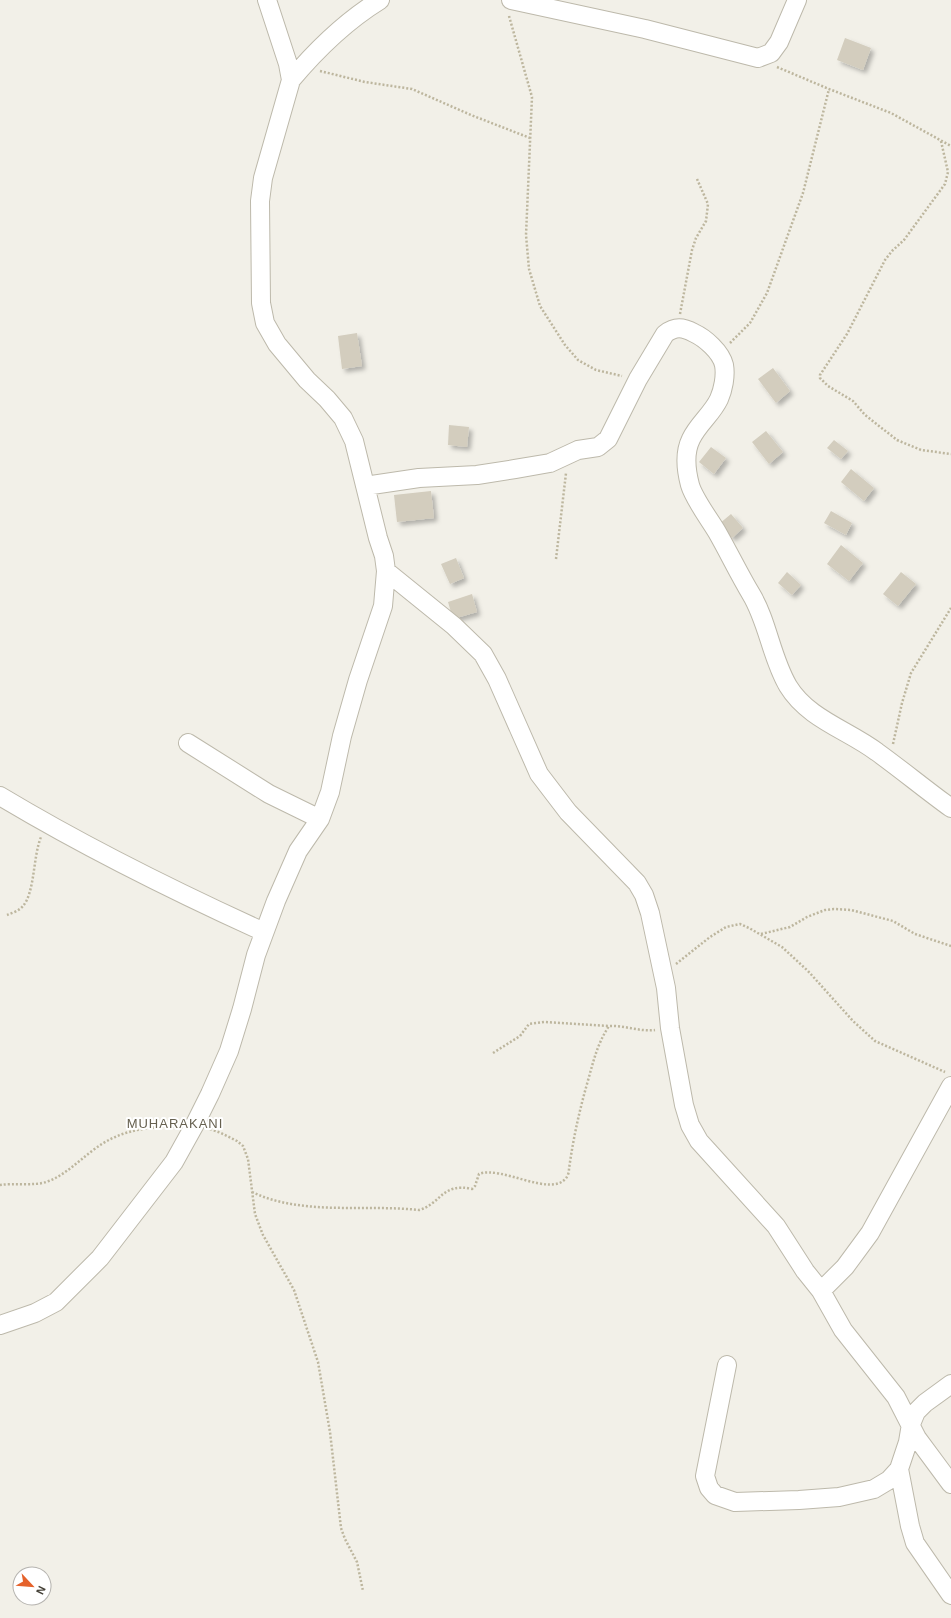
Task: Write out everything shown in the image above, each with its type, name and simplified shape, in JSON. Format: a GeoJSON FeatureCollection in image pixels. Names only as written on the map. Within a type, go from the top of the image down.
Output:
{"type":"FeatureCollection","features":[{"type":"Feature","properties":{"kind":"street"},"geometry":{"type":"LineString","coordinates":[[267,0],[288,64],[297,73]]}},
{"type":"Feature","properties":{"kind":"street"},"geometry":{"type":"LineString","coordinates":[[0,1325],[35,1313],[56,1302],[100,1258],[174,1162],[210,1094],[229,1051],[256,955],[291,863],[320,819],[330,792],[342,736],[382,606],[386,572],[384,556],[378,538],[354,441],[343,418],[327,399],[307,380],[277,344],[266,323],[261,304],[260,200],[263,178],[297,73],[333,35],[362,11],[380,0]]}},
{"type":"Feature","properties":{"kind":"street"},"geometry":{"type":"LineString","coordinates":[[510,8],[645,29],[758,58],[772,53],[779,42],[797,0]]}},
{"type":"Feature","properties":{"kind":"street"},"geometry":{"type":"LineString","coordinates":[[365,486],[418,478],[477,475],[515,469],[550,463],[569,453],[598,447],[608,439],[638,379],[665,334],[672,328],[677,328],[689,330],[701,336],[716,350],[724,364],[724,385],[718,400],[691,439],[686,460],[690,487],[753,596],[764,624],[774,657],[788,686],[801,701],[821,719],[877,752],[951,808]]}},
{"type":"Feature","properties":{"kind":"street"},"geometry":{"type":"LineString","coordinates":[[386,572],[454,626],[483,654],[497,679],[539,774],[568,812],[637,883],[644,895],[650,913],[666,988],[670,1028],[684,1105],[690,1125],[699,1141],[776,1226],[805,1271],[821,1291],[843,1330],[896,1397],[917,1438],[951,1484]]}},
{"type":"Feature","properties":{"kind":"street"},"geometry":{"type":"LineString","coordinates":[[188,743],[269,794],[320,819]]}},
{"type":"Feature","properties":{"kind":"street"},"geometry":{"type":"LineString","coordinates":[[0,796],[49,825],[194,900],[264,932]]}},
{"type":"Feature","properties":{"kind":"street"},"geometry":{"type":"LineString","coordinates":[[821,1291],[844,1267],[870,1233],[951,1086]]}},
{"type":"Feature","properties":{"kind":"street"},"geometry":{"type":"LineString","coordinates":[[727,1365],[705,1476],[709,1488],[715,1495],[735,1502],[839,1497],[874,1489],[889,1480],[899,1469],[908,1442],[911,1424],[916,1412],[925,1403],[951,1384]]}},
{"type":"Feature","properties":{"kind":"street"},"geometry":{"type":"LineString","coordinates":[[899,1469],[910,1526],[915,1543],[951,1596]]}},
{"type":"Feature","properties":{"kind":"path"},"geometry":{"type":"LineString","coordinates":[[510,8],[532,97],[526,234],[530,269],[540,306],[564,345],[578,360],[596,370],[638,379]]}},
{"type":"Feature","properties":{"kind":"path"},"geometry":{"type":"LineString","coordinates":[[758,58],[829,89],[891,113],[951,146]]}},
{"type":"Feature","properties":{"kind":"path"},"geometry":{"type":"LineString","coordinates":[[297,73],[412,89],[470,115],[530,138]]}},
{"type":"Feature","properties":{"kind":"path"},"geometry":{"type":"LineString","coordinates":[[716,350],[729,344],[750,323],[767,293],[803,193],[829,89]]}},
{"type":"Feature","properties":{"kind":"path"},"geometry":{"type":"LineString","coordinates":[[940,141],[948,172],[945,184],[904,240],[885,260],[847,334],[820,375],[820,378],[828,386],[853,401],[866,415],[897,440],[922,450],[951,454]]}},
{"type":"Feature","properties":{"kind":"path"},"geometry":{"type":"LineString","coordinates":[[677,328],[692,250],[696,238],[706,220],[708,204],[697,179]]}},
{"type":"Feature","properties":{"kind":"path"},"geometry":{"type":"LineString","coordinates":[[556,559],[569,453]]}},
{"type":"Feature","properties":{"kind":"path"},"geometry":{"type":"LineString","coordinates":[[889,762],[902,703],[911,673],[951,608]]}},
{"type":"Feature","properties":{"kind":"path"},"geometry":{"type":"LineString","coordinates":[[6,915],[23,906],[29,894],[40,839],[49,825]]}},
{"type":"Feature","properties":{"kind":"path"},"geometry":{"type":"LineString","coordinates":[[760,934],[790,927],[807,917],[825,910],[851,910],[893,922],[915,934],[951,946]]}},
{"type":"Feature","properties":{"kind":"path"},"geometry":{"type":"LineString","coordinates":[[663,974],[710,937],[726,927],[740,924],[782,946],[808,971],[853,1021],[875,1041],[951,1074]]}},
{"type":"Feature","properties":{"kind":"path"},"geometry":{"type":"LineString","coordinates":[[493,1053],[520,1036],[529,1024],[544,1022],[609,1026],[640,1030],[670,1028]]}},
{"type":"Feature","properties":{"kind":"path"},"geometry":{"type":"LineString","coordinates":[[252,1192],[264,1198],[292,1204],[360,1209],[419,1210],[427,1208],[450,1189],[472,1189],[475,1186],[479,1174],[483,1173],[498,1173],[539,1183],[560,1183],[567,1177],[570,1169],[580,1110],[597,1046],[609,1026]]}},
{"type":"Feature","properties":{"kind":"path"},"geometry":{"type":"LineString","coordinates":[[0,1185],[45,1183],[66,1173],[92,1151],[115,1136],[141,1129],[194,1126],[221,1133],[236,1140],[243,1146],[248,1159],[255,1214],[262,1235],[294,1290],[318,1362],[330,1432],[341,1528],[357,1562],[363,1590]]}},
{"type":"Feature","properties":{"kind":"building"},"geometry":{"type":"Polygon","coordinates":[[[845,38],[871,48],[863,70],[837,60],[845,38]]]}},
{"type":"Feature","properties":{"kind":"building"},"geometry":{"type":"Polygon","coordinates":[[[357,333],[362,366],[342,369],[338,336],[357,333]]]}},
{"type":"Feature","properties":{"kind":"building"},"geometry":{"type":"Polygon","coordinates":[[[773,368],[790,391],[776,403],[758,379],[773,368]]]}},
{"type":"Feature","properties":{"kind":"building"},"geometry":{"type":"Polygon","coordinates":[[[449,425],[469,427],[467,447],[448,445],[449,425]]]}},
{"type":"Feature","properties":{"kind":"building"},"geometry":{"type":"Polygon","coordinates":[[[766,431],[783,452],[769,464],[752,442],[766,431]]]}},
{"type":"Feature","properties":{"kind":"building"},"geometry":{"type":"Polygon","coordinates":[[[834,440],[848,451],[841,459],[827,448],[834,440]]]}},
{"type":"Feature","properties":{"kind":"building"},"geometry":{"type":"Polygon","coordinates":[[[711,447],[726,458],[714,474],[699,462],[711,447]]]}},
{"type":"Feature","properties":{"kind":"building"},"geometry":{"type":"Polygon","coordinates":[[[851,469],[874,488],[864,501],[841,482],[851,469]]]}},
{"type":"Feature","properties":{"kind":"building"},"geometry":{"type":"Polygon","coordinates":[[[431,491],[434,518],[397,522],[394,495],[431,491]]]}},
{"type":"Feature","properties":{"kind":"building"},"geometry":{"type":"Polygon","coordinates":[[[831,511],[852,523],[846,535],[824,523],[831,511]]]}},
{"type":"Feature","properties":{"kind":"building"},"geometry":{"type":"Polygon","coordinates":[[[731,514],[743,528],[732,538],[719,524],[731,514]]]}},
{"type":"Feature","properties":{"kind":"building"},"geometry":{"type":"Polygon","coordinates":[[[841,545],[863,563],[849,581],[827,564],[841,545]]]}},
{"type":"Feature","properties":{"kind":"building"},"geometry":{"type":"Polygon","coordinates":[[[456,558],[464,578],[450,584],[441,564],[456,558]]]}},
{"type":"Feature","properties":{"kind":"building"},"geometry":{"type":"Polygon","coordinates":[[[787,572],[801,585],[792,595],[778,583],[787,572]]]}},
{"type":"Feature","properties":{"kind":"building"},"geometry":{"type":"Polygon","coordinates":[[[901,572],[916,584],[898,606],[883,594],[901,572]]]}},
{"type":"Feature","properties":{"kind":"building"},"geometry":{"type":"Polygon","coordinates":[[[472,594],[477,612],[453,619],[448,602],[472,594]]]}},
{"type":"Feature","properties":{"kind":"district","name":"MUHARAKANI"},"geometry":{"type":"Point","coordinates":[175,1123]}}]}
